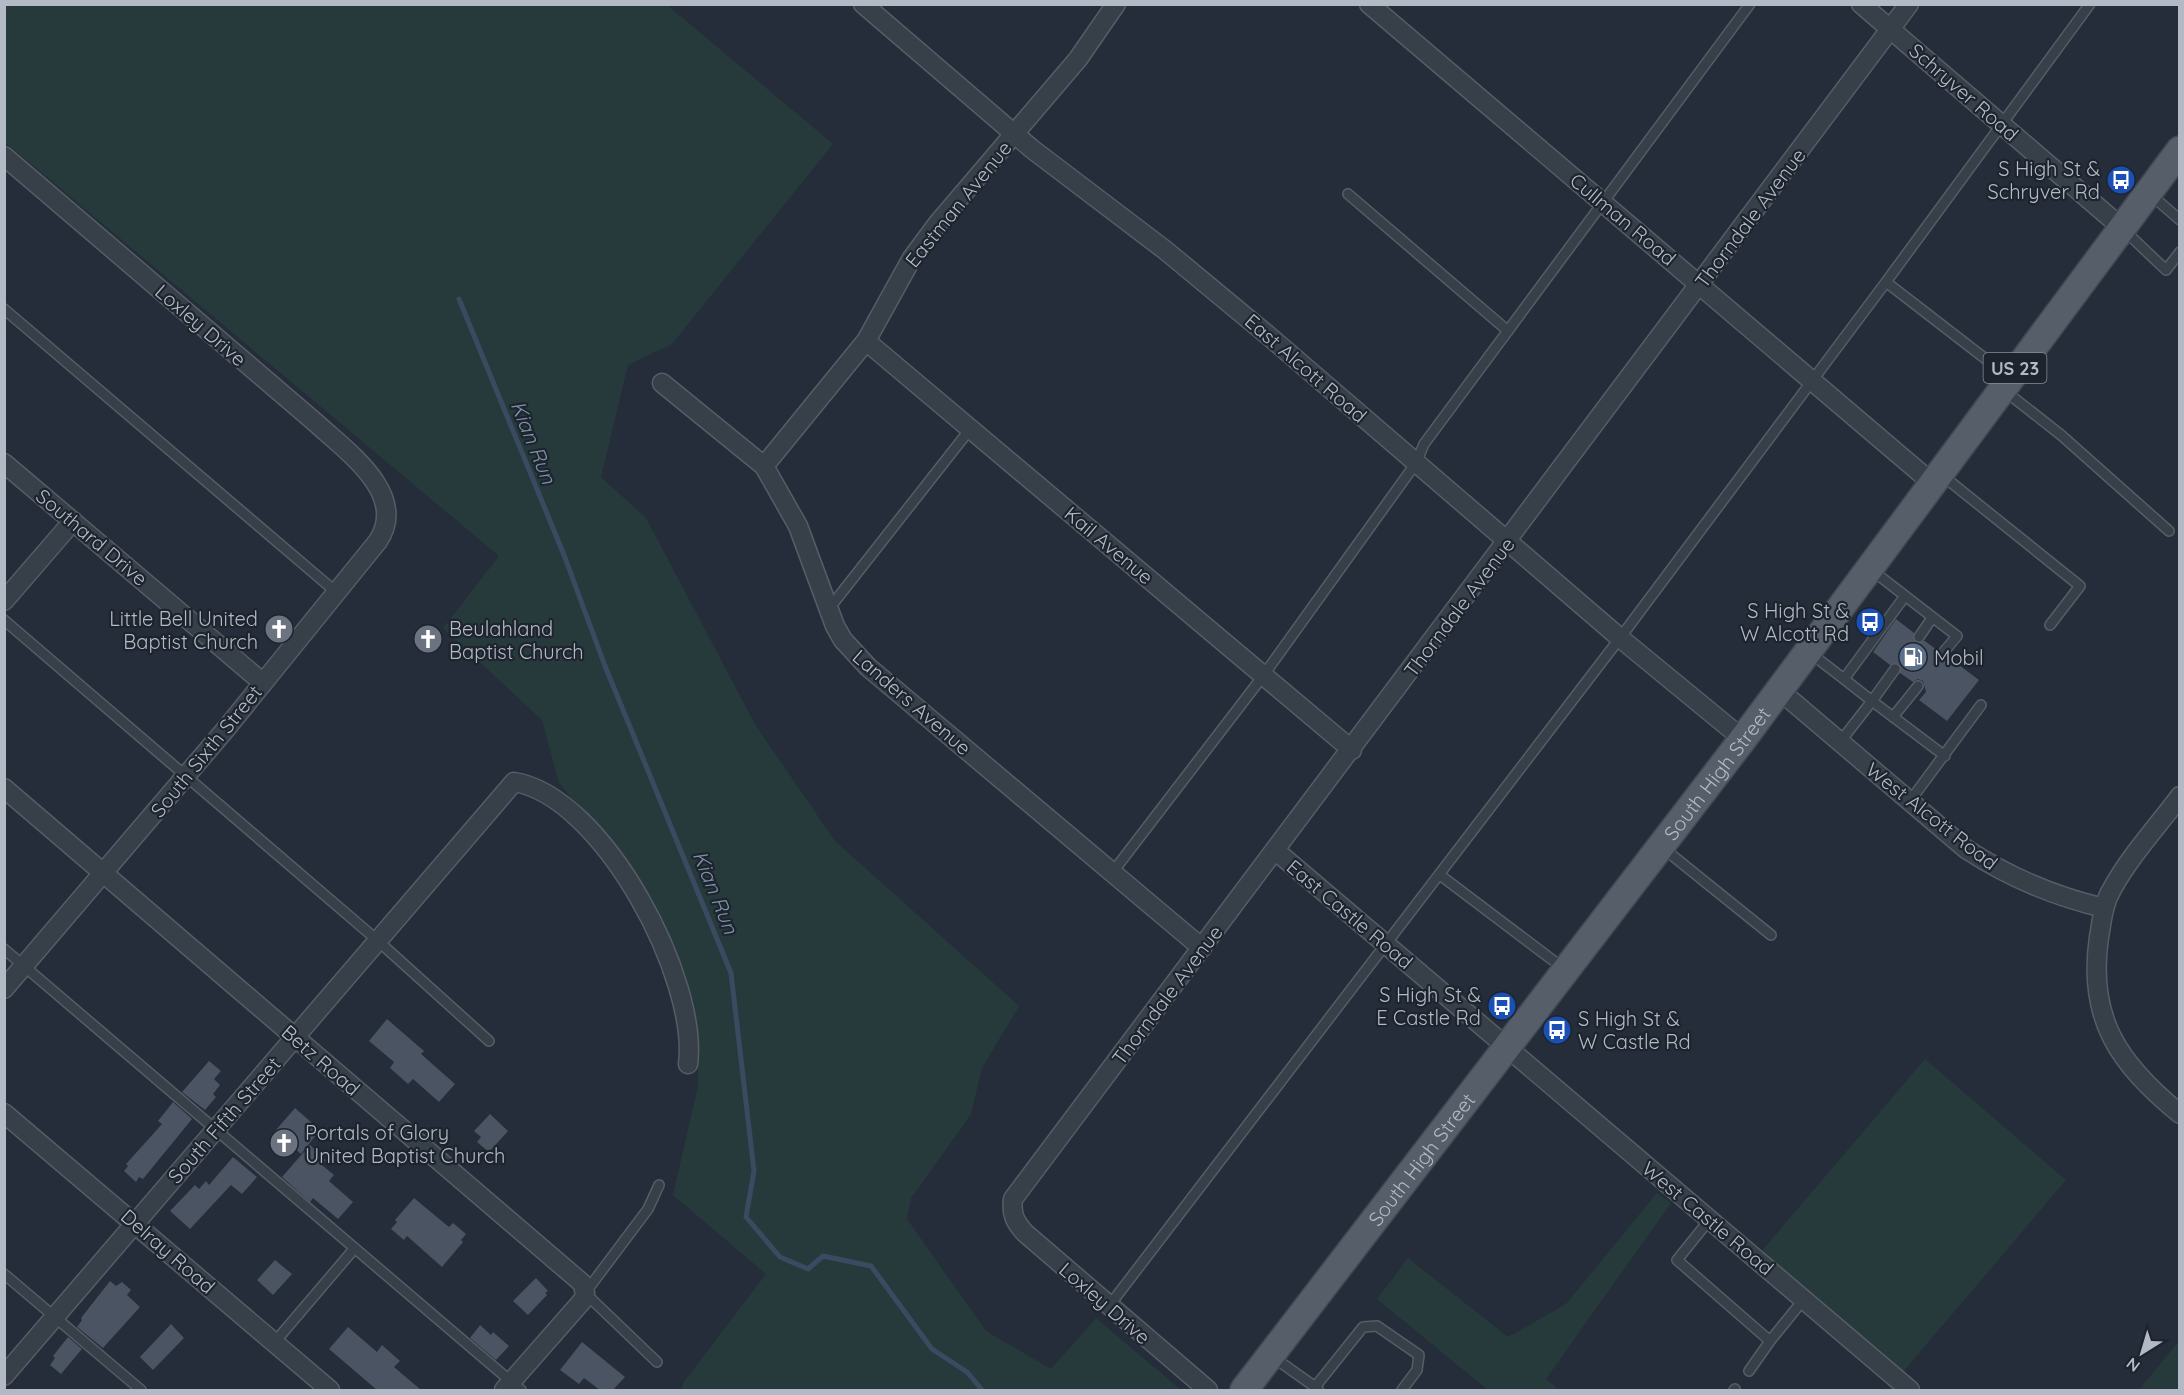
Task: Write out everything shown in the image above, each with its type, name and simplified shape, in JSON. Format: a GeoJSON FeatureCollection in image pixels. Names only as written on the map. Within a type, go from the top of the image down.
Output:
{"type":"FeatureCollection","features":[{"type":"Feature","properties":{"kind":"main road","name":"South High Street"},"geometry":{"type":"LineString","coordinates":[[1244,1390],[1743,738],[2121,227],[2148,192],[2176,162]]}},
{"type":"Feature","properties":{"kind":"street","name":"East Alcott Road"},"geometry":{"type":"LineString","coordinates":[[863,4],[1014,133],[1165,250],[1620,638],[1743,738]]}},
{"type":"Feature","properties":{"kind":"street","name":"Eastman Avenue"},"geometry":{"type":"LineString","coordinates":[[764,466],[866,341],[912,258],[1078,59],[1116,4]]}},
{"type":"Feature","properties":{"kind":"street","name":"Cullman Road"},"geometry":{"type":"LineString","coordinates":[[1369,4],[1811,381],[1935,477]]}},
{"type":"Feature","properties":{"kind":"street","name":"Schryver Road"},"geometry":{"type":"LineString","coordinates":[[1861,4],[2121,227]]}},
{"type":"Feature","properties":{"kind":"street","name":"Thorndale Avenue"},"geometry":{"type":"LineString","coordinates":[[1012,1210],[1018,1189],[1509,542],[1909,4]]}},
{"type":"Feature","properties":{"kind":"street","name":"Loxley Drive"},"geometry":{"type":"LineString","coordinates":[[4,156],[316,423],[363,467],[387,503]]}},
{"type":"Feature","properties":{"kind":"street","name":"Kail Avenue"},"geometry":{"type":"LineString","coordinates":[[866,341],[1352,750]]}},
{"type":"Feature","properties":{"kind":"street","name":"Landers Avenue"},"geometry":{"type":"LineString","coordinates":[[662,383],[764,466],[798,526],[828,610],[843,640],[868,666],[1203,948]]}},
{"type":"Feature","properties":{"kind":"street","name":"Southard Drive"},"geometry":{"type":"LineString","coordinates":[[4,463],[262,682]]}},
{"type":"Feature","properties":{"kind":"street","name":"South Sixth Street"},"geometry":{"type":"LineString","coordinates":[[4,989],[186,776],[383,533],[388,515],[387,503]]}},
{"type":"Feature","properties":{"kind":"street"},"geometry":{"type":"LineString","coordinates":[[4,601],[73,521]]}},
{"type":"Feature","properties":{"kind":"street","name":"West Alcott Road"},"geometry":{"type":"LineString","coordinates":[[1779,690],[1966,849],[2025,884],[2065,899],[2104,908]]}},
{"type":"Feature","properties":{"kind":"street","name":"South Fifth Street"},"geometry":{"type":"LineString","coordinates":[[4,1376],[514,782],[544,791],[570,811],[593,834],[629,880],[650,917],[682,994],[690,1036],[688,1064]]}},
{"type":"Feature","properties":{"kind":"street","name":"Betz Road"},"geometry":{"type":"LineString","coordinates":[[4,788],[582,1283],[585,1293]]}},
{"type":"Feature","properties":{"kind":"street"},"geometry":{"type":"LineString","coordinates":[[2180,796],[2121,874],[2104,908],[2096,984],[2102,1018],[2116,1047],[2140,1079],[2180,1114]]}},
{"type":"Feature","properties":{"kind":"street","name":"East Castle Road"},"geometry":{"type":"LineString","coordinates":[[1276,851],[1506,1046]]}},
{"type":"Feature","properties":{"kind":"street","name":"West Castle Road"},"geometry":{"type":"LineString","coordinates":[[1506,1046],[1804,1299],[1904,1388]]}},
{"type":"Feature","properties":{"kind":"street","name":"Delray Road"},"geometry":{"type":"LineString","coordinates":[[4,1113],[330,1390]]}},
{"type":"Feature","properties":{"kind":"street","name":"Loxley Drive"},"geometry":{"type":"LineString","coordinates":[[1012,1210],[1016,1223],[1024,1233],[1208,1390]]}},
{"type":"Feature","properties":{"kind":"street"},"geometry":{"type":"LineString","coordinates":[[512,1388],[583,1300],[585,1293]]}},
{"type":"Feature","properties":{"kind":"lane"},"geometry":{"type":"LineString","coordinates":[[1112,873],[1263,676],[1416,464],[1424,444],[1750,4]]}},
{"type":"Feature","properties":{"kind":"lane"},"geometry":{"type":"LineString","coordinates":[[1109,1306],[1620,638],[2090,4]]}},
{"type":"Feature","properties":{"kind":"lane"},"geometry":{"type":"LineString","coordinates":[[2148,192],[2180,220]]}},
{"type":"Feature","properties":{"kind":"lane"},"geometry":{"type":"LineString","coordinates":[[1348,194],[1508,331]]}},
{"type":"Feature","properties":{"kind":"lane"},"geometry":{"type":"LineString","coordinates":[[2121,227],[2166,270],[2180,252]]}},
{"type":"Feature","properties":{"kind":"lane"},"geometry":{"type":"LineString","coordinates":[[1886,282],[2005,382],[2169,531]]}},
{"type":"Feature","properties":{"kind":"lane"},"geometry":{"type":"LineString","coordinates":[[4,309],[336,592]]}},
{"type":"Feature","properties":{"kind":"lane"},"geometry":{"type":"LineString","coordinates":[[828,610],[971,428]]}},
{"type":"Feature","properties":{"kind":"lane"},"geometry":{"type":"LineString","coordinates":[[1935,477],[2080,586],[2050,625]]}},
{"type":"Feature","properties":{"kind":"lane"},"geometry":{"type":"LineString","coordinates":[[1869,567],[1956,636],[1942,654]]}},
{"type":"Feature","properties":{"kind":"lane"},"geometry":{"type":"LineString","coordinates":[[1844,680],[1905,596]]}},
{"type":"Feature","properties":{"kind":"lane"},"geometry":{"type":"LineString","coordinates":[[1919,637],[1932,618]]}},
{"type":"Feature","properties":{"kind":"lane"},"geometry":{"type":"LineString","coordinates":[[4,620],[377,940],[489,1041]]}},
{"type":"Feature","properties":{"kind":"lane"},"geometry":{"type":"LineString","coordinates":[[1807,651],[1944,756]]}},
{"type":"Feature","properties":{"kind":"lane"},"geometry":{"type":"LineString","coordinates":[[1840,742],[1895,669]]}},
{"type":"Feature","properties":{"kind":"lane"},"geometry":{"type":"LineString","coordinates":[[1893,717],[1918,686]]}},
{"type":"Feature","properties":{"kind":"lane"},"geometry":{"type":"LineString","coordinates":[[1910,801],[1981,705]]}},
{"type":"Feature","properties":{"kind":"lane"},"geometry":{"type":"LineString","coordinates":[[1660,845],[1771,935]]}},
{"type":"Feature","properties":{"kind":"lane"},"geometry":{"type":"LineString","coordinates":[[1440,875],[1565,969]]}},
{"type":"Feature","properties":{"kind":"lane"},"geometry":{"type":"LineString","coordinates":[[4,949],[354,1249],[512,1388]]}},
{"type":"Feature","properties":{"kind":"lane"},"geometry":{"type":"LineString","coordinates":[[585,1293],[648,1209],[659,1185]]}},
{"type":"Feature","properties":{"kind":"lane"},"geometry":{"type":"LineString","coordinates":[[1710,1219],[1677,1260],[1770,1341]]}},
{"type":"Feature","properties":{"kind":"lane"},"geometry":{"type":"LineString","coordinates":[[274,1343],[354,1249]]}},
{"type":"Feature","properties":{"kind":"lane"},"geometry":{"type":"LineString","coordinates":[[4,1274],[141,1390]]}},
{"type":"Feature","properties":{"kind":"lane","name":"Betz Road"},"geometry":{"type":"LineString","coordinates":[[585,1293],[657,1362]]}},
{"type":"Feature","properties":{"kind":"lane"},"geometry":{"type":"LineString","coordinates":[[1749,1371],[1804,1299]]}},
{"type":"Feature","properties":{"kind":"lane"},"geometry":{"type":"LineString","coordinates":[[1271,1356],[1317,1389],[1363,1327],[1377,1326],[1419,1355],[1417,1370],[1402,1390]]}},
{"type":"Feature","properties":{"kind":"shaded area"},"geometry":{"type":"Polygon","coordinates":[[[4,5],[667,5],[833,144],[672,344],[628,365],[601,477],[646,518],[756,726],[835,841],[1019,1006],[982,1068],[971,1114],[911,1198],[907,1219],[986,1331],[1051,1369],[1096,1318],[1181,1390],[681,1390],[683,1383],[766,1274],[673,1195],[698,1086],[697,1024],[666,933],[623,859],[559,783],[542,720],[443,628],[499,556],[5,142],[4,5]]]}},
{"type":"Feature","properties":{"kind":"shaded area"},"geometry":{"type":"Polygon","coordinates":[[[1925,1059],[2066,1180],[1903,1372],[1761,1252],[1925,1059]]]}},
{"type":"Feature","properties":{"kind":"shaded area"},"geometry":{"type":"Polygon","coordinates":[[[1657,1193],[1671,1203],[1546,1379],[1559,1390],[1488,1390],[1377,1299],[1408,1258],[1508,1337],[1566,1304],[1657,1193]]]}},
{"type":"Feature","properties":{"kind":"shaded area"},"geometry":{"type":"Polygon","coordinates":[[[2179,1341],[2179,1390],[2139,1390],[2179,1341]]]}},
{"type":"Feature","properties":{"kind":"building"},"geometry":{"type":"Polygon","coordinates":[[[1896,619],[1914,633],[1915,642],[1925,641],[1937,650],[1938,660],[1951,659],[1979,680],[1947,721],[1919,700],[1926,692],[1923,681],[1918,679],[1913,682],[1900,673],[1899,664],[1890,665],[1873,652],[1896,619]]]}},
{"type":"Feature","properties":{"kind":"building"},"geometry":{"type":"Polygon","coordinates":[[[387,1019],[424,1051],[421,1054],[455,1084],[439,1102],[413,1079],[408,1084],[390,1068],[394,1062],[369,1041],[387,1019]]]}},
{"type":"Feature","properties":{"kind":"building"},"geometry":{"type":"Polygon","coordinates":[[[209,1061],[221,1071],[214,1079],[220,1085],[213,1094],[216,1097],[205,1110],[182,1092],[209,1061]]]}},
{"type":"Feature","properties":{"kind":"building"},"geometry":{"type":"Polygon","coordinates":[[[173,1102],[192,1119],[143,1179],[139,1177],[136,1182],[124,1171],[128,1166],[126,1164],[162,1124],[158,1121],[173,1102]]]}},
{"type":"Feature","properties":{"kind":"building"},"geometry":{"type":"Polygon","coordinates":[[[295,1108],[320,1130],[301,1154],[275,1131],[295,1108]]]}},
{"type":"Feature","properties":{"kind":"building"},"geometry":{"type":"Polygon","coordinates":[[[490,1114],[508,1131],[489,1152],[477,1142],[481,1137],[474,1131],[490,1114]]]}},
{"type":"Feature","properties":{"kind":"building"},"geometry":{"type":"Polygon","coordinates":[[[310,1145],[326,1160],[322,1165],[334,1175],[329,1181],[353,1202],[338,1219],[313,1198],[310,1202],[282,1177],[310,1145]]]}},
{"type":"Feature","properties":{"kind":"building"},"geometry":{"type":"Polygon","coordinates":[[[233,1157],[257,1177],[242,1194],[231,1185],[190,1229],[170,1211],[195,1185],[199,1189],[206,1181],[209,1185],[233,1157]]]}},
{"type":"Feature","properties":{"kind":"building"},"geometry":{"type":"Polygon","coordinates":[[[414,1198],[449,1227],[453,1223],[466,1234],[461,1240],[463,1242],[442,1267],[407,1236],[404,1240],[391,1229],[397,1222],[395,1220],[414,1198]]]}},
{"type":"Feature","properties":{"kind":"building"},"geometry":{"type":"Polygon","coordinates":[[[275,1260],[292,1274],[273,1295],[257,1280],[275,1260]]]}},
{"type":"Feature","properties":{"kind":"building"},"geometry":{"type":"Polygon","coordinates":[[[536,1278],[548,1291],[528,1315],[513,1301],[536,1278]]]}},
{"type":"Feature","properties":{"kind":"building"},"geometry":{"type":"Polygon","coordinates":[[[110,1281],[116,1286],[122,1282],[131,1290],[127,1295],[140,1307],[103,1348],[77,1327],[81,1318],[110,1281]]]}},
{"type":"Feature","properties":{"kind":"building"},"geometry":{"type":"Polygon","coordinates":[[[171,1324],[184,1338],[153,1370],[140,1357],[171,1324]]]}},
{"type":"Feature","properties":{"kind":"building"},"geometry":{"type":"Polygon","coordinates":[[[480,1325],[491,1335],[493,1332],[509,1346],[496,1360],[470,1338],[480,1325]]]}},
{"type":"Feature","properties":{"kind":"building"},"geometry":{"type":"Polygon","coordinates":[[[348,1327],[377,1352],[382,1345],[400,1361],[394,1367],[421,1390],[377,1390],[329,1349],[348,1327]]]}},
{"type":"Feature","properties":{"kind":"building"},"geometry":{"type":"Polygon","coordinates":[[[68,1337],[82,1349],[61,1374],[50,1365],[55,1358],[53,1356],[68,1337]]]}},
{"type":"Feature","properties":{"kind":"building"},"geometry":{"type":"Polygon","coordinates":[[[582,1342],[625,1377],[613,1390],[600,1390],[584,1378],[579,1384],[560,1370],[582,1342]]]}},
{"type":"Feature","properties":{"kind":"waterway","name":"Kian Run"},"geometry":{"type":"LineString","coordinates":[[459,299],[564,555],[605,666],[731,973],[754,1171],[746,1217],[780,1257],[808,1269],[823,1256],[871,1266],[932,1349],[967,1372],[982,1390]]}},
{"type":"Feature","properties":{"kind":"place","name":"S High St & Schryver Rd"},"geometry":{"type":"Point","coordinates":[2121,180]}},
{"type":"Feature","properties":{"kind":"place","name":"S High St & W Alcott Rd"},"geometry":{"type":"Point","coordinates":[1870,622]}},
{"type":"Feature","properties":{"kind":"place","name":"Little Bell United Baptist Church"},"geometry":{"type":"Point","coordinates":[279,629]}},
{"type":"Feature","properties":{"kind":"place","name":"Beulahland Baptist Church"},"geometry":{"type":"Point","coordinates":[428,639]}},
{"type":"Feature","properties":{"kind":"place","name":"Mobil"},"geometry":{"type":"Point","coordinates":[1913,657]}},
{"type":"Feature","properties":{"kind":"place","name":"S High St & E Castle Rd"},"geometry":{"type":"Point","coordinates":[1502,1006]}},
{"type":"Feature","properties":{"kind":"place","name":"S High St & W Castle Rd"},"geometry":{"type":"Point","coordinates":[1557,1030]}},
{"type":"Feature","properties":{"kind":"place","name":"Portals of Glory United Baptist Church"},"geometry":{"type":"Point","coordinates":[284,1143]}}]}
